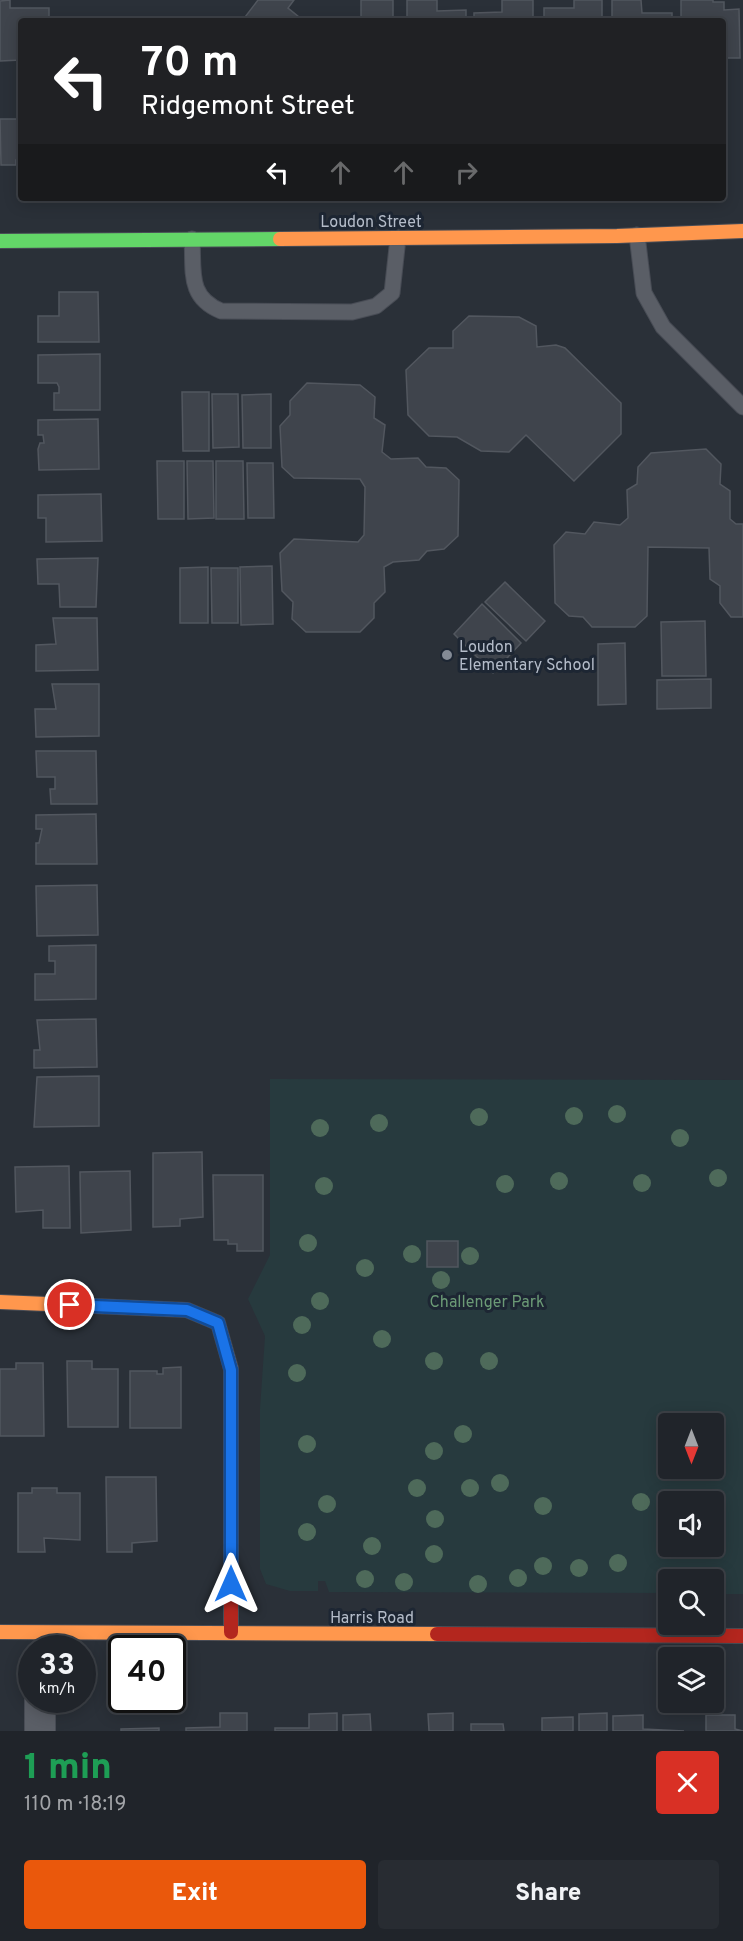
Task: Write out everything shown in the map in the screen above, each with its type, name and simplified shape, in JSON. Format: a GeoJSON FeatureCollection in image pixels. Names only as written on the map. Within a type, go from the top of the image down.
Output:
{"type":"FeatureCollection","features":[{"type":"Feature","properties":{"kind":"street","name":"Loudon Street"},"geometry":{"type":"LineString","coordinates":[[0,241],[637,235],[743,231]]}},
{"type":"Feature","properties":{"kind":"street"},"geometry":{"type":"LineString","coordinates":[[0,1302],[187,1310],[218,1323],[231,1370],[231,1632]]}},
{"type":"Feature","properties":{"kind":"street","name":"Harris Road"},"geometry":{"type":"LineString","coordinates":[[0,1632],[18,1636]]}},
{"type":"Feature","properties":{"kind":"street","name":"Harris Road"},"geometry":{"type":"LineString","coordinates":[[96,1638],[231,1632],[743,1636]]}},
{"type":"Feature","properties":{"kind":"street"},"geometry":{"type":"LineString","coordinates":[[40,1713],[40,1731]]}},
{"type":"Feature","properties":{"kind":"lane"},"geometry":{"type":"LineString","coordinates":[[637,235],[644,293],[663,327],[743,407]]}},
{"type":"Feature","properties":{"kind":"lane"},"geometry":{"type":"LineString","coordinates":[[192,239],[196,292],[206,305],[221,311],[352,312],[376,306],[392,293],[398,237]]}},
{"type":"Feature","properties":{"kind":"green space","name":"Challenger Park"},"geometry":{"type":"Polygon","coordinates":[[[270,1079],[743,1080],[743,1594],[724,1594],[724,1569],[658,1569],[658,1593],[329,1592],[325,1581],[318,1581],[318,1591],[290,1591],[266,1584],[260,1569],[260,1409],[265,1336],[248,1299],[270,1255],[270,1079]]]}},
{"type":"Feature","properties":{"kind":"building"},"geometry":{"type":"Polygon","coordinates":[[[10,0],[10,8],[49,8],[49,18],[18,18],[18,60],[0,61],[0,1],[10,0]]]}},
{"type":"Feature","properties":{"kind":"building"},"geometry":{"type":"Polygon","coordinates":[[[258,0],[294,0],[288,8],[300,18],[244,18],[258,0]]]}},
{"type":"Feature","properties":{"kind":"building"},"geometry":{"type":"Polygon","coordinates":[[[361,0],[393,0],[393,18],[361,18],[361,0]]]}},
{"type":"Feature","properties":{"kind":"building"},"geometry":{"type":"Polygon","coordinates":[[[407,0],[437,0],[437,11],[466,10],[466,18],[407,18],[407,0]]]}},
{"type":"Feature","properties":{"kind":"building"},"geometry":{"type":"Polygon","coordinates":[[[502,0],[533,0],[533,18],[474,18],[474,13],[502,12],[502,0]]]}},
{"type":"Feature","properties":{"kind":"building"},"geometry":{"type":"Polygon","coordinates":[[[574,0],[602,0],[602,18],[544,18],[544,8],[574,8],[574,0]]]}},
{"type":"Feature","properties":{"kind":"building"},"geometry":{"type":"Polygon","coordinates":[[[612,0],[641,0],[642,13],[672,13],[672,18],[612,18],[612,0]]]}},
{"type":"Feature","properties":{"kind":"building"},"geometry":{"type":"Polygon","coordinates":[[[681,0],[713,0],[713,2],[724,2],[724,10],[739,9],[740,58],[726,58],[726,18],[681,18],[681,0]]]}},
{"type":"Feature","properties":{"kind":"building"},"geometry":{"type":"Polygon","coordinates":[[[0,119],[18,119],[18,160],[16,160],[16,165],[1,165],[0,119]]]}},
{"type":"Feature","properties":{"kind":"building"},"geometry":{"type":"Polygon","coordinates":[[[59,292],[98,292],[99,342],[38,342],[38,316],[59,316],[59,292]]]}},
{"type":"Feature","properties":{"kind":"building"},"geometry":{"type":"Polygon","coordinates":[[[469,316],[519,317],[536,326],[537,347],[556,345],[565,348],[621,403],[621,434],[574,481],[526,435],[509,452],[481,451],[457,437],[429,436],[408,415],[406,370],[429,348],[453,348],[453,331],[469,316]]]}},
{"type":"Feature","properties":{"kind":"building"},"geometry":{"type":"Polygon","coordinates":[[[100,354],[100,410],[54,410],[54,393],[59,393],[59,387],[57,383],[38,383],[38,355],[100,354]]]}},
{"type":"Feature","properties":{"kind":"building"},"geometry":{"type":"Polygon","coordinates":[[[307,383],[360,385],[375,397],[374,418],[385,425],[382,452],[391,459],[418,458],[426,467],[446,468],[459,480],[458,536],[444,549],[427,551],[419,560],[393,562],[384,567],[385,592],[374,603],[374,618],[360,632],[306,632],[292,619],[293,602],[282,591],[280,553],[294,539],[358,542],[364,535],[365,487],[360,479],[294,478],[282,467],[280,426],[290,415],[290,401],[307,383]]]}},
{"type":"Feature","properties":{"kind":"building"},"geometry":{"type":"Polygon","coordinates":[[[182,392],[209,392],[209,451],[183,451],[182,392]]]}},
{"type":"Feature","properties":{"kind":"building"},"geometry":{"type":"Polygon","coordinates":[[[212,394],[238,394],[239,447],[213,448],[212,394]]]}},
{"type":"Feature","properties":{"kind":"building"},"geometry":{"type":"Polygon","coordinates":[[[271,394],[271,448],[243,448],[242,395],[271,394]]]}},
{"type":"Feature","properties":{"kind":"building"},"geometry":{"type":"Polygon","coordinates":[[[98,419],[99,469],[39,470],[38,449],[40,443],[44,443],[43,435],[38,435],[38,420],[98,419]]]}},
{"type":"Feature","properties":{"kind":"building"},"geometry":{"type":"Polygon","coordinates":[[[706,449],[721,464],[720,484],[730,491],[730,519],[736,524],[743,524],[743,617],[731,617],[720,603],[720,586],[710,579],[709,548],[648,547],[647,616],[635,627],[592,627],[583,617],[569,616],[555,603],[554,545],[566,532],[585,534],[594,522],[620,525],[628,518],[627,490],[637,484],[638,467],[651,453],[706,449]]]}},
{"type":"Feature","properties":{"kind":"building"},"geometry":{"type":"Polygon","coordinates":[[[157,461],[184,461],[184,519],[158,519],[157,461]]]}},
{"type":"Feature","properties":{"kind":"building"},"geometry":{"type":"Polygon","coordinates":[[[187,461],[213,461],[214,518],[188,519],[187,461]]]}},
{"type":"Feature","properties":{"kind":"building"},"geometry":{"type":"Polygon","coordinates":[[[216,461],[243,461],[244,519],[216,519],[216,461]]]}},
{"type":"Feature","properties":{"kind":"building"},"geometry":{"type":"Polygon","coordinates":[[[247,463],[273,463],[274,518],[248,518],[247,463]]]}},
{"type":"Feature","properties":{"kind":"building"},"geometry":{"type":"Polygon","coordinates":[[[101,494],[102,541],[46,542],[46,518],[38,518],[38,495],[101,494]]]}},
{"type":"Feature","properties":{"kind":"building"},"geometry":{"type":"Polygon","coordinates":[[[98,558],[96,607],[60,607],[59,584],[38,584],[37,559],[98,558]]]}},
{"type":"Feature","properties":{"kind":"building"},"geometry":{"type":"Polygon","coordinates":[[[272,566],[273,624],[241,625],[240,567],[272,566]]]}},
{"type":"Feature","properties":{"kind":"building"},"geometry":{"type":"Polygon","coordinates":[[[208,567],[208,623],[180,623],[180,568],[208,567]]]}},
{"type":"Feature","properties":{"kind":"building"},"geometry":{"type":"Polygon","coordinates":[[[211,568],[238,568],[238,623],[212,623],[211,568]]]}},
{"type":"Feature","properties":{"kind":"building"},"geometry":{"type":"Polygon","coordinates":[[[505,582],[545,621],[526,641],[485,602],[505,582]]]}},
{"type":"Feature","properties":{"kind":"building"},"geometry":{"type":"Polygon","coordinates":[[[482,604],[521,643],[493,673],[454,634],[482,604]]]}},
{"type":"Feature","properties":{"kind":"building"},"geometry":{"type":"Polygon","coordinates":[[[53,618],[97,618],[98,670],[36,671],[36,645],[56,644],[53,618]]]}},
{"type":"Feature","properties":{"kind":"building"},"geometry":{"type":"Polygon","coordinates":[[[705,621],[706,676],[662,676],[661,622],[705,621]]]}},
{"type":"Feature","properties":{"kind":"building"},"geometry":{"type":"Polygon","coordinates":[[[625,643],[626,704],[598,705],[598,644],[625,643]]]}},
{"type":"Feature","properties":{"kind":"building"},"geometry":{"type":"Polygon","coordinates":[[[711,679],[711,708],[657,709],[657,680],[711,679]]]}},
{"type":"Feature","properties":{"kind":"building"},"geometry":{"type":"Polygon","coordinates":[[[52,684],[99,684],[99,736],[36,737],[35,709],[56,709],[52,684]]]}},
{"type":"Feature","properties":{"kind":"building"},"geometry":{"type":"Polygon","coordinates":[[[36,751],[96,751],[97,804],[51,804],[50,789],[55,789],[55,777],[37,777],[36,751]]]}},
{"type":"Feature","properties":{"kind":"building"},"geometry":{"type":"Polygon","coordinates":[[[96,814],[97,864],[36,864],[36,843],[39,843],[42,829],[36,829],[36,815],[96,814]]]}},
{"type":"Feature","properties":{"kind":"building"},"geometry":{"type":"Polygon","coordinates":[[[97,885],[98,935],[37,936],[36,886],[97,885]]]}},
{"type":"Feature","properties":{"kind":"building"},"geometry":{"type":"Polygon","coordinates":[[[96,945],[96,999],[35,1000],[35,974],[55,974],[55,961],[49,961],[49,946],[96,945]]]}},
{"type":"Feature","properties":{"kind":"building"},"geometry":{"type":"Polygon","coordinates":[[[96,1019],[97,1067],[34,1068],[34,1050],[40,1050],[37,1020],[96,1019]]]}},
{"type":"Feature","properties":{"kind":"building"},"geometry":{"type":"Polygon","coordinates":[[[99,1076],[99,1126],[34,1127],[37,1077],[99,1076]]]}},
{"type":"Feature","properties":{"kind":"building"},"geometry":{"type":"Polygon","coordinates":[[[202,1152],[203,1217],[180,1219],[180,1226],[153,1227],[153,1153],[202,1152]]]}},
{"type":"Feature","properties":{"kind":"building"},"geometry":{"type":"Polygon","coordinates":[[[69,1166],[70,1228],[43,1228],[43,1210],[16,1212],[15,1167],[69,1166]]]}},
{"type":"Feature","properties":{"kind":"building"},"geometry":{"type":"Polygon","coordinates":[[[130,1171],[131,1230],[81,1233],[80,1172],[130,1171]]]}},
{"type":"Feature","properties":{"kind":"building"},"geometry":{"type":"Polygon","coordinates":[[[213,1175],[263,1175],[263,1251],[237,1251],[237,1244],[228,1244],[228,1240],[214,1240],[213,1175]]]}},
{"type":"Feature","properties":{"kind":"building"},"geometry":{"type":"Polygon","coordinates":[[[427,1241],[458,1241],[458,1267],[427,1267],[427,1241]]]}},
{"type":"Feature","properties":{"kind":"building"},"geometry":{"type":"Polygon","coordinates":[[[67,1361],[92,1361],[92,1369],[118,1369],[118,1427],[68,1427],[67,1361]]]}},
{"type":"Feature","properties":{"kind":"building"},"geometry":{"type":"Polygon","coordinates":[[[16,1363],[43,1363],[44,1436],[0,1436],[0,1369],[16,1369],[16,1363]]]}},
{"type":"Feature","properties":{"kind":"building"},"geometry":{"type":"Polygon","coordinates":[[[181,1367],[181,1428],[130,1428],[130,1371],[157,1371],[157,1374],[163,1374],[163,1368],[181,1367]]]}},
{"type":"Feature","properties":{"kind":"building"},"geometry":{"type":"Polygon","coordinates":[[[106,1477],[156,1477],[157,1541],[132,1543],[132,1552],[107,1552],[106,1477]]]}},
{"type":"Feature","properties":{"kind":"building"},"geometry":{"type":"Polygon","coordinates":[[[32,1488],[57,1488],[57,1493],[80,1493],[80,1540],[44,1538],[45,1552],[18,1552],[18,1493],[32,1493],[32,1488]]]}},
{"type":"Feature","properties":{"kind":"building"},"geometry":{"type":"Polygon","coordinates":[[[220,1713],[247,1713],[247,1731],[186,1731],[186,1728],[220,1727],[220,1713]]]}},
{"type":"Feature","properties":{"kind":"building"},"geometry":{"type":"Polygon","coordinates":[[[337,1713],[337,1731],[275,1731],[275,1728],[309,1728],[309,1714],[337,1713]]]}},
{"type":"Feature","properties":{"kind":"building"},"geometry":{"type":"Polygon","coordinates":[[[453,1713],[453,1731],[429,1731],[428,1714],[453,1713]]]}},
{"type":"Feature","properties":{"kind":"building"},"geometry":{"type":"Polygon","coordinates":[[[607,1713],[607,1731],[579,1731],[579,1714],[607,1713]]]}},
{"type":"Feature","properties":{"kind":"building"},"geometry":{"type":"Polygon","coordinates":[[[370,1714],[371,1731],[343,1731],[343,1715],[370,1714]]]}},
{"type":"Feature","properties":{"kind":"building"},"geometry":{"type":"Polygon","coordinates":[[[643,1715],[643,1729],[684,1731],[613,1731],[613,1716],[643,1715]]]}},
{"type":"Feature","properties":{"kind":"building"},"geometry":{"type":"Polygon","coordinates":[[[706,1715],[735,1715],[735,1729],[743,1731],[706,1731],[706,1715]]]}},
{"type":"Feature","properties":{"kind":"building"},"geometry":{"type":"Polygon","coordinates":[[[573,1717],[573,1731],[542,1731],[542,1718],[573,1717]]]}},
{"type":"Feature","properties":{"kind":"building"},"geometry":{"type":"Polygon","coordinates":[[[471,1724],[503,1724],[504,1731],[471,1731],[471,1724]]]}},
{"type":"Feature","properties":{"kind":"building"},"geometry":{"type":"Polygon","coordinates":[[[159,1728],[159,1731],[121,1731],[121,1729],[159,1728]]]}},
{"type":"Feature","properties":{"kind":"traffic: fast"},"geometry":{"type":"LineString","coordinates":[[0,241],[280,239]]}},
{"type":"Feature","properties":{"kind":"traffic: slow"},"geometry":{"type":"LineString","coordinates":[[280,239],[617,236],[743,231]]}},
{"type":"Feature","properties":{"kind":"traffic: slow"},"geometry":{"type":"LineString","coordinates":[[0,1302],[187,1310],[218,1323],[231,1369],[231,1546]]}},
{"type":"Feature","properties":{"kind":"traffic: slow"},"geometry":{"type":"LineString","coordinates":[[0,1632],[437,1634]]}},
{"type":"Feature","properties":{"kind":"traffic: jam"},"geometry":{"type":"LineString","coordinates":[[231,1546],[231,1632]]}},
{"type":"Feature","properties":{"kind":"traffic: jam"},"geometry":{"type":"LineString","coordinates":[[437,1634],[743,1636]]}},
{"type":"Feature","properties":{"kind":"place","name":"Loudon Elementary School"},"geometry":{"type":"Point","coordinates":[447,655]}},
{"type":"Feature","properties":{"kind":"route"},"geometry":{"type":"LineString","coordinates":[[70,1305],[187,1310],[218,1323],[231,1370],[231,1584]]}}]}
